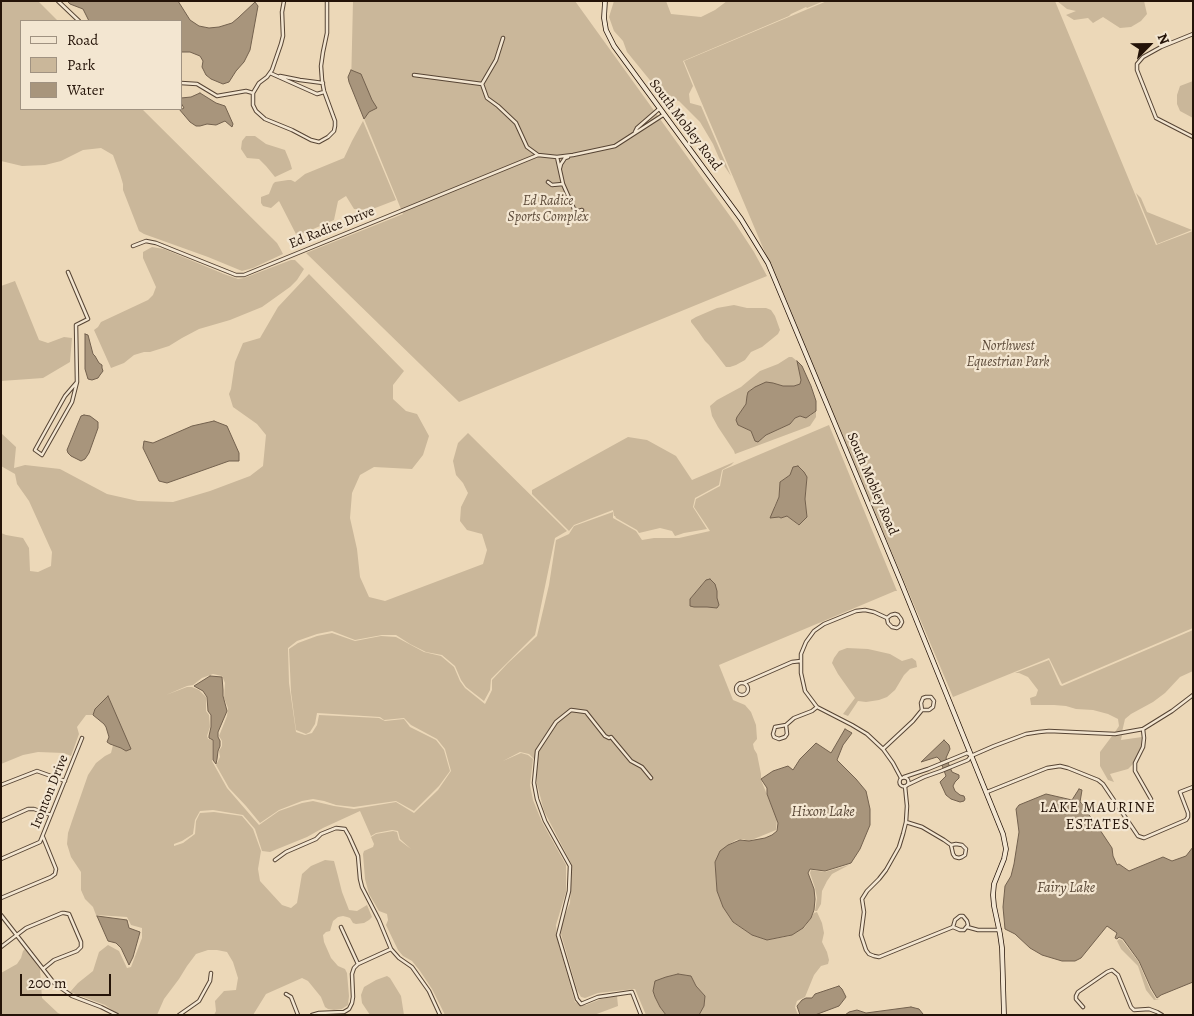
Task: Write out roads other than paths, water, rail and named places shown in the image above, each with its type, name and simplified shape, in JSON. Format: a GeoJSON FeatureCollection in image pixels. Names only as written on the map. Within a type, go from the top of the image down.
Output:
{"type":"FeatureCollection","features":[{"type":"Feature","properties":{"kind":"street"},"geometry":{"type":"LineString","coordinates":[[58,1],[78,20]]}},
{"type":"Feature","properties":{"kind":"street"},"geometry":{"type":"LineString","coordinates":[[284,1],[281,44],[270,73],[259,83],[253,93],[253,105],[256,112],[265,119],[319,142],[328,137],[334,131],[335,126],[335,121],[324,92],[321,66],[327,33],[327,1]]}},
{"type":"Feature","properties":{"kind":"street","name":"South Mobley Road"},"geometry":{"type":"LineString","coordinates":[[605,1],[604,18],[610,39],[663,115],[741,219],[768,263],[901,582],[1003,834],[1006,849],[994,884],[993,895],[1002,948],[1004,1015]]}},
{"type":"Feature","properties":{"kind":"street"},"geometry":{"type":"LineString","coordinates":[[1193,34],[1161,47],[1137,64],[1137,70],[1156,118],[1193,137]]}},
{"type":"Feature","properties":{"kind":"street"},"geometry":{"type":"LineString","coordinates":[[503,38],[496,60],[482,84],[487,98],[516,123],[527,147],[538,155]]}},
{"type":"Feature","properties":{"kind":"street"},"geometry":{"type":"LineString","coordinates":[[270,73],[317,94],[324,92]]}},
{"type":"Feature","properties":{"kind":"street"},"geometry":{"type":"LineString","coordinates":[[414,75],[482,84]]}},
{"type":"Feature","properties":{"kind":"street"},"geometry":{"type":"LineString","coordinates":[[279,76],[323,83]]}},
{"type":"Feature","properties":{"kind":"street"},"geometry":{"type":"LineString","coordinates":[[182,83],[197,84],[217,96],[246,91],[253,93]]}},
{"type":"Feature","properties":{"kind":"street"},"geometry":{"type":"LineString","coordinates":[[634,133],[637,128],[659,109]]}},
{"type":"Feature","properties":{"kind":"street","name":"Ed Radice Drive"},"geometry":{"type":"LineString","coordinates":[[133,246],[146,241],[156,242],[236,275],[244,275],[538,155],[556,157],[615,146],[663,115]]}},
{"type":"Feature","properties":{"kind":"street"},"geometry":{"type":"LineString","coordinates":[[559,169],[560,164],[565,158],[572,155]]}},
{"type":"Feature","properties":{"kind":"street"},"geometry":{"type":"LineString","coordinates":[[556,157],[563,184],[574,209],[582,210]]}},
{"type":"Feature","properties":{"kind":"street"},"geometry":{"type":"LineString","coordinates":[[548,182],[552,185],[563,184]]}},
{"type":"Feature","properties":{"kind":"street"},"geometry":{"type":"LineString","coordinates":[[68,272],[88,319],[76,325],[77,382],[72,402],[42,455],[35,450],[65,396],[77,382]]}},
{"type":"Feature","properties":{"kind":"street"},"geometry":{"type":"LineString","coordinates":[[887,618],[891,615],[898,615],[902,622],[897,628],[892,627],[888,623],[887,618],[865,610],[856,611],[824,624],[814,631],[806,642],[801,654],[801,673],[805,690],[817,707],[866,734],[883,749],[902,777],[908,781],[906,786],[906,822],[899,846],[893,860],[880,879],[867,891],[862,899],[864,912],[861,935],[866,950],[869,954],[879,957],[953,927],[964,930],[968,921],[963,916],[957,918],[953,927]]}},
{"type":"Feature","properties":{"kind":"street"},"geometry":{"type":"LineString","coordinates":[[744,683],[749,687],[748,691],[746,694],[740,695],[736,688],[738,684],[792,662],[801,661]]}},
{"type":"Feature","properties":{"kind":"street"},"geometry":{"type":"LineString","coordinates":[[971,756],[967,753],[950,761],[902,777],[899,780],[900,784],[906,786],[1014,738],[1039,732],[1115,734],[1143,729],[1193,695]]}},
{"type":"Feature","properties":{"kind":"street"},"geometry":{"type":"LineString","coordinates":[[883,749],[922,710],[921,703],[923,698],[926,696],[931,697],[934,700],[933,707],[929,710],[922,710]]}},
{"type":"Feature","properties":{"kind":"street"},"geometry":{"type":"LineString","coordinates":[[786,725],[787,734],[785,737],[779,739],[774,736],[773,730],[775,727],[786,725],[794,718],[817,707]]}},
{"type":"Feature","properties":{"kind":"street"},"geometry":{"type":"LineString","coordinates":[[641,1015],[632,992],[598,997],[582,1004],[577,999],[558,935],[569,891],[570,866],[545,821],[537,800],[534,783],[537,751],[556,722],[570,710],[586,712],[605,736],[608,738],[612,737],[631,761],[642,767],[651,778]]}},
{"type":"Feature","properties":{"kind":"street"},"geometry":{"type":"LineString","coordinates":[[1143,729],[1144,738],[1135,763],[1135,771],[1151,799]]}},
{"type":"Feature","properties":{"kind":"street","name":"Ironton Drive"},"geometry":{"type":"LineString","coordinates":[[1,859],[40,842],[43,838],[82,738]]}},
{"type":"Feature","properties":{"kind":"street"},"geometry":{"type":"LineString","coordinates":[[945,762],[947,769]]}},
{"type":"Feature","properties":{"kind":"street"},"geometry":{"type":"LineString","coordinates":[[986,793],[1047,768],[1060,766],[1068,768],[1098,780],[1103,784],[1138,836],[1144,838],[1186,820],[1188,813],[1180,792],[1193,787]]}},
{"type":"Feature","properties":{"kind":"street"},"geometry":{"type":"LineString","coordinates":[[1,785],[37,771],[65,781]]}},
{"type":"Feature","properties":{"kind":"street"},"geometry":{"type":"LineString","coordinates":[[1,821],[28,809],[34,809],[51,815]]}},
{"type":"Feature","properties":{"kind":"street"},"geometry":{"type":"LineString","coordinates":[[906,822],[944,840],[951,845],[955,856],[959,858],[965,855],[966,850],[962,845],[951,845]]}},
{"type":"Feature","properties":{"kind":"street"},"geometry":{"type":"LineString","coordinates":[[275,860],[286,852],[316,839],[321,834],[336,828],[345,829],[358,856],[362,886],[391,949],[399,958],[412,967],[430,991],[440,1015]]}},
{"type":"Feature","properties":{"kind":"street"},"geometry":{"type":"LineString","coordinates":[[1,898],[50,878],[55,874],[56,869],[43,838]]}},
{"type":"Feature","properties":{"kind":"street"},"geometry":{"type":"LineString","coordinates":[[1,947],[26,928],[67,913],[81,942],[81,947],[54,960],[43,968]]}},
{"type":"Feature","properties":{"kind":"street"},"geometry":{"type":"LineString","coordinates":[[1,914],[54,983],[67,993],[101,1006],[117,1015]]}},
{"type":"Feature","properties":{"kind":"street"},"geometry":{"type":"LineString","coordinates":[[967,926],[978,930],[1000,930]]}},
{"type":"Feature","properties":{"kind":"street"},"geometry":{"type":"LineString","coordinates":[[341,927],[358,964]]}},
{"type":"Feature","properties":{"kind":"street"},"geometry":{"type":"LineString","coordinates":[[312,1015],[344,1012],[349,1009],[354,996],[352,974],[354,968],[358,964],[391,949]]}},
{"type":"Feature","properties":{"kind":"street"},"geometry":{"type":"LineString","coordinates":[[1083,1007],[1076,999],[1078,992],[1112,970],[1118,975],[1134,1010],[1149,1010],[1162,1015]]}},
{"type":"Feature","properties":{"kind":"street"},"geometry":{"type":"LineString","coordinates":[[178,1015],[199,1001],[210,981],[211,973]]}},
{"type":"Feature","properties":{"kind":"street"},"geometry":{"type":"LineString","coordinates":[[286,994],[291,997],[298,1015]]}},
{"type":"Feature","properties":{"kind":"water"},"geometry":{"type":"Polygon","coordinates":[[[67,1],[178,1],[190,20],[199,26],[209,28],[232,23],[255,2],[258,6],[250,50],[244,62],[229,82],[223,84],[206,75],[200,56],[190,52],[182,52],[182,20],[88,20],[83,9],[67,1]]]}},
{"type":"Feature","properties":{"kind":"water"},"geometry":{"type":"Polygon","coordinates":[[[351,70],[361,74],[377,108],[369,112],[364,119],[349,82],[348,77],[351,70]]]}},
{"type":"Feature","properties":{"kind":"water"},"geometry":{"type":"Polygon","coordinates":[[[200,93],[225,106],[233,124],[232,127],[225,121],[216,125],[207,124],[200,126],[190,122],[180,110],[184,108],[182,98],[200,93]]]}},
{"type":"Feature","properties":{"kind":"water"},"geometry":{"type":"Polygon","coordinates":[[[85,334],[88,335],[93,354],[102,365],[103,371],[98,378],[92,380],[88,379],[85,369],[85,334]]]}},
{"type":"Feature","properties":{"kind":"water"},"geometry":{"type":"Polygon","coordinates":[[[797,361],[802,366],[811,386],[816,401],[816,411],[806,418],[800,416],[795,418],[790,424],[766,435],[758,442],[755,441],[751,431],[738,425],[736,420],[746,404],[748,392],[766,382],[783,386],[800,384],[801,380],[797,361]]]}},
{"type":"Feature","properties":{"kind":"water"},"geometry":{"type":"Polygon","coordinates":[[[81,416],[90,416],[98,422],[98,428],[89,453],[81,461],[71,456],[67,450],[81,416]]]}},
{"type":"Feature","properties":{"kind":"water"},"geometry":{"type":"Polygon","coordinates":[[[214,421],[227,426],[239,453],[239,461],[229,461],[167,483],[159,481],[143,448],[144,441],[153,443],[192,426],[214,421]]]}},
{"type":"Feature","properties":{"kind":"water"},"geometry":{"type":"Polygon","coordinates":[[[798,466],[807,477],[805,499],[807,517],[799,525],[787,516],[770,518],[779,497],[780,482],[790,475],[793,467],[798,466]]]}},
{"type":"Feature","properties":{"kind":"water"},"geometry":{"type":"Polygon","coordinates":[[[710,579],[715,584],[717,591],[719,605],[717,608],[690,606],[690,599],[706,580],[710,579]]]}},
{"type":"Feature","properties":{"kind":"water"},"geometry":{"type":"Polygon","coordinates":[[[210,676],[222,677],[223,696],[227,711],[218,732],[220,746],[216,764],[213,760],[213,740],[209,738],[211,715],[208,711],[207,697],[203,691],[194,686],[210,676]]]}},
{"type":"Feature","properties":{"kind":"water"},"geometry":{"type":"Polygon","coordinates":[[[108,696],[131,749],[126,751],[107,742],[109,737],[106,727],[93,715],[95,709],[108,696]]]}},
{"type":"Feature","properties":{"kind":"water","name":"Hixon Lake"},"geometry":{"type":"Polygon","coordinates":[[[845,729],[852,733],[843,745],[837,760],[866,791],[870,809],[870,825],[860,849],[851,863],[825,871],[810,869],[808,873],[814,889],[814,910],[811,918],[803,928],[792,935],[767,940],[752,935],[733,922],[723,907],[717,891],[715,862],[720,851],[728,845],[740,840],[749,841],[765,838],[777,831],[778,823],[767,794],[767,788],[761,779],[773,771],[788,766],[793,770],[800,759],[816,743],[831,753],[845,729]]]}},
{"type":"Feature","properties":{"kind":"water"},"geometry":{"type":"Polygon","coordinates":[[[944,740],[950,749],[946,758],[952,772],[959,775],[953,786],[955,791],[964,796],[964,801],[960,802],[951,799],[946,795],[940,782],[946,776],[937,757],[921,762],[944,740]]]}},
{"type":"Feature","properties":{"kind":"water","name":"Fairy Lake"},"geometry":{"type":"Polygon","coordinates":[[[1079,789],[1082,790],[1080,802],[1086,807],[1086,811],[1112,848],[1117,865],[1119,864],[1129,871],[1163,857],[1172,861],[1186,856],[1193,847],[1193,982],[1157,998],[1139,961],[1123,939],[1115,938],[1117,933],[1107,926],[1081,958],[1075,961],[1062,961],[1042,955],[1030,948],[1015,934],[1005,929],[1003,907],[1005,886],[1011,876],[1019,832],[1016,809],[1019,805],[1046,794],[1072,800],[1079,789]]]}},
{"type":"Feature","properties":{"kind":"water"},"geometry":{"type":"Polygon","coordinates":[[[97,916],[127,920],[129,928],[140,932],[129,965],[121,948],[116,943],[108,941],[97,916]]]}},
{"type":"Feature","properties":{"kind":"water"},"geometry":{"type":"Polygon","coordinates":[[[678,974],[691,976],[696,986],[705,996],[704,1006],[699,1015],[666,1015],[660,1007],[653,991],[655,981],[678,974]]]}},
{"type":"Feature","properties":{"kind":"water"},"geometry":{"type":"Polygon","coordinates":[[[839,986],[846,997],[839,1006],[815,1015],[800,1015],[797,1006],[802,1000],[812,998],[815,994],[839,986]]]}},
{"type":"Feature","properties":{"kind":"water"},"geometry":{"type":"Polygon","coordinates":[[[911,1007],[919,1009],[923,1014],[845,1015],[857,1010],[866,1013],[911,1007]]]}},
{"type":"Feature","properties":{"kind":"district","name":"LAKE MAURINE ESTATES"},"geometry":{"type":"Point","coordinates":[1098,816]}},
{"type":"Feature","properties":{"kind":"park label","name":"Ed Radice Sports Complex"},"geometry":{"type":"Point","coordinates":[548,210]}},
{"type":"Feature","properties":{"kind":"park label","name":"Northwest Equestrian Park"},"geometry":{"type":"Point","coordinates":[1008,356]}}]}
